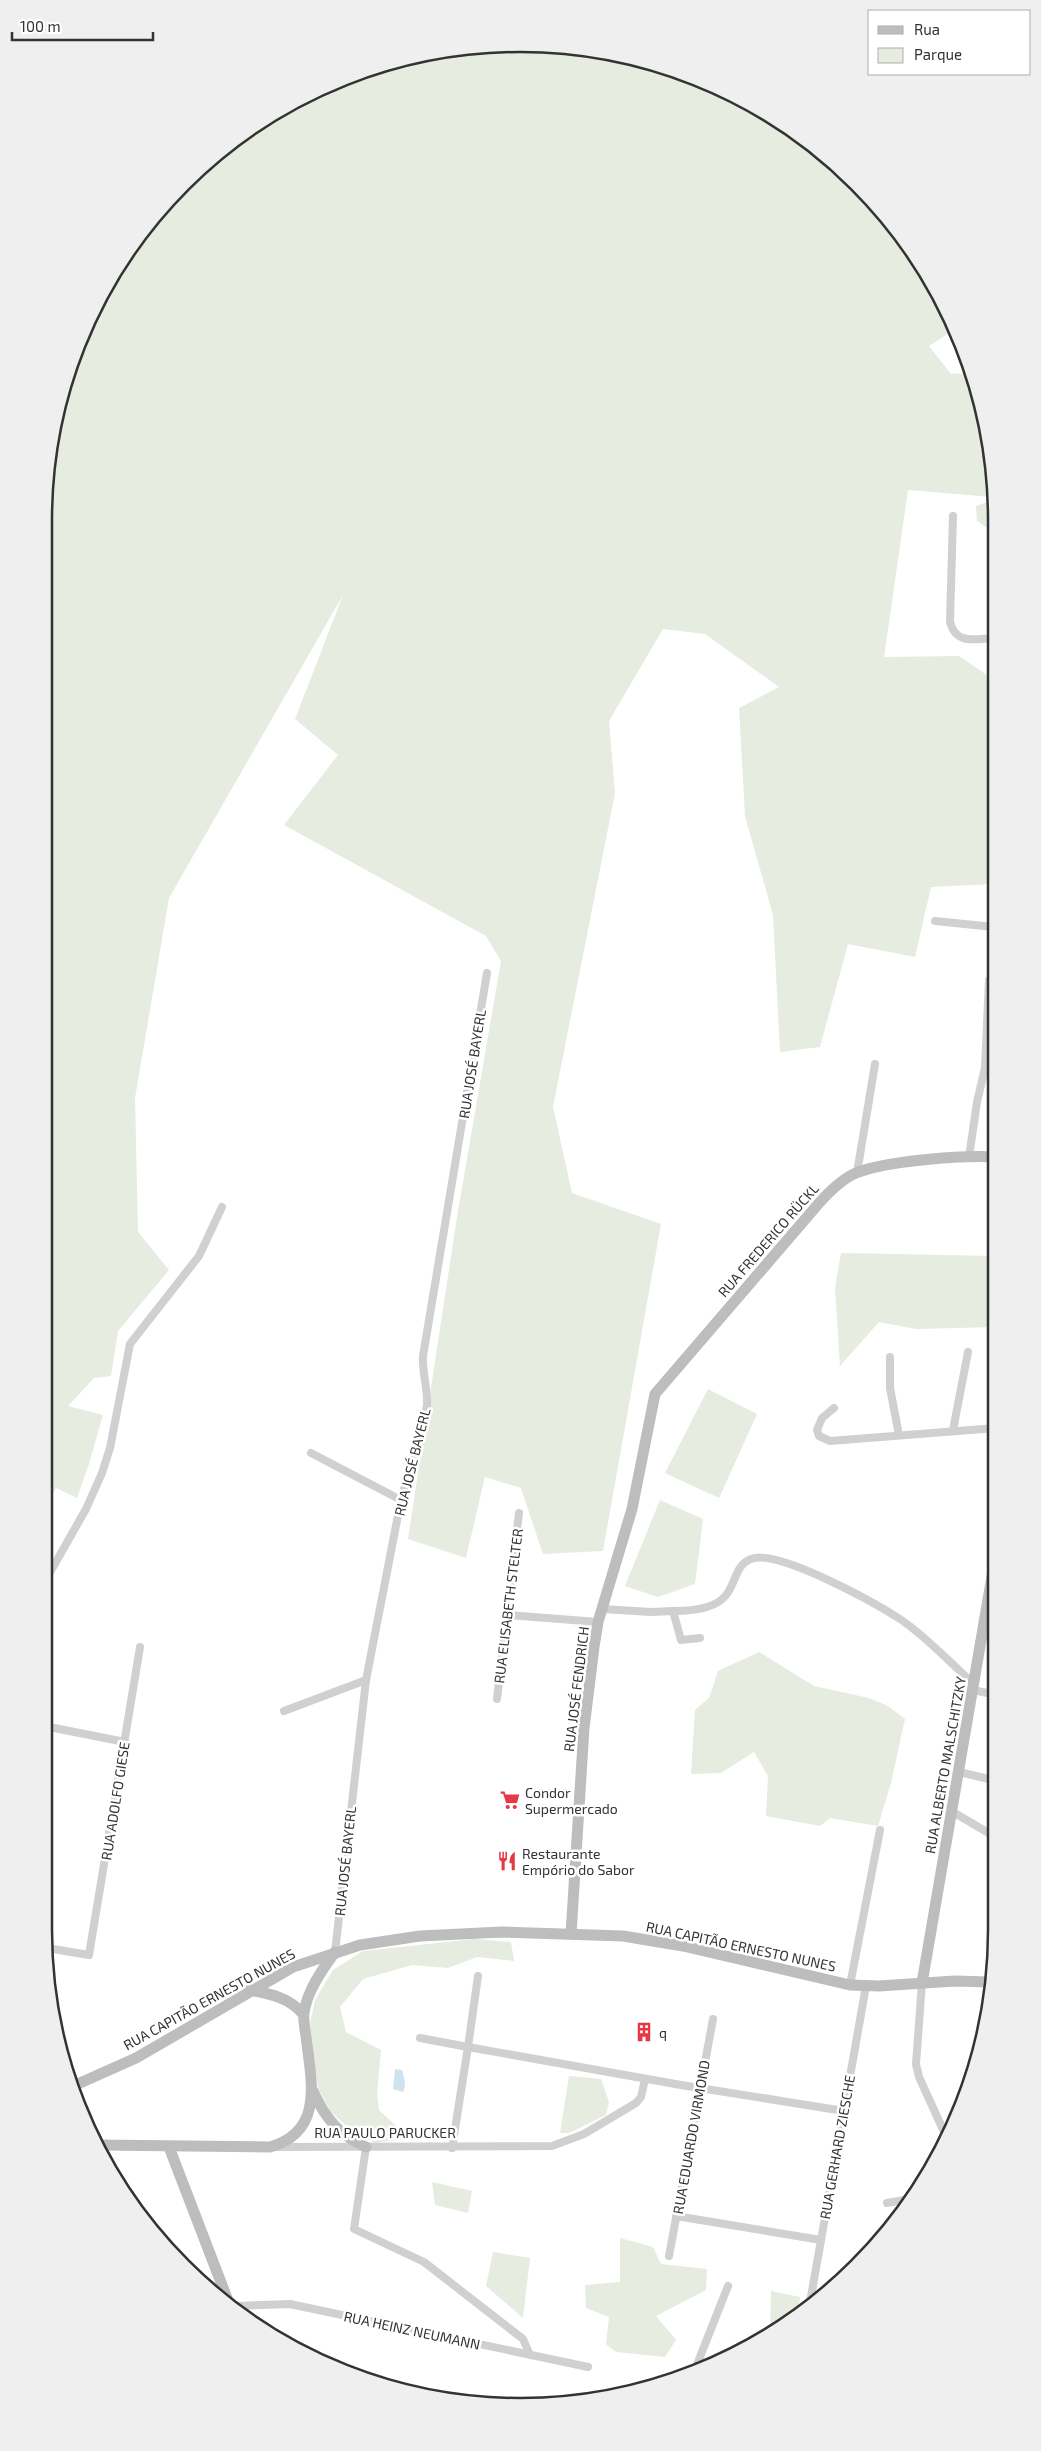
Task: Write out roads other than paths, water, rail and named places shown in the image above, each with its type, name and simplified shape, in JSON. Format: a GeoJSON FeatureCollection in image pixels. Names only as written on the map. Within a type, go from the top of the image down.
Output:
{"type":"FeatureCollection","features":[{"type":"Feature","properties":{"kind":"street"},"geometry":{"type":"LineString","coordinates":[[953,516],[950,622],[952,630],[957,636],[965,639],[988,638]]}},
{"type":"Feature","properties":{"kind":"street"},"geometry":{"type":"LineString","coordinates":[[935,921],[988,926]]}},
{"type":"Feature","properties":{"kind":"street","name":"RUA JOSÉ BAYERL"},"geometry":{"type":"LineString","coordinates":[[335,1952],[366,1680],[401,1500],[427,1406],[428,1397],[423,1374],[423,1356],[487,973]]}},
{"type":"Feature","properties":{"kind":"street"},"geometry":{"type":"LineString","coordinates":[[968,1157],[974,1117],[985,1068],[988,1002]]}},
{"type":"Feature","properties":{"kind":"street"},"geometry":{"type":"LineString","coordinates":[[856,1173],[876,1064]]}},
{"type":"Feature","properties":{"kind":"street","name":"RUA FREDERICO RÜCKL"},"geometry":{"type":"LineString","coordinates":[[655,1394],[820,1202],[839,1184],[856,1173],[888,1166],[968,1157],[988,1157]]}},
{"type":"Feature","properties":{"kind":"street"},"geometry":{"type":"LineString","coordinates":[[52,1569],[86,1509],[102,1473],[110,1448],[130,1344],[199,1256],[222,1207]]}},
{"type":"Feature","properties":{"kind":"street"},"geometry":{"type":"LineString","coordinates":[[953,1430],[968,1352]]}},
{"type":"Feature","properties":{"kind":"street"},"geometry":{"type":"LineString","coordinates":[[890,1357],[890,1388],[899,1435]]}},
{"type":"Feature","properties":{"kind":"street","name":"RUA JOSÉ FENDRICH"},"geometry":{"type":"LineString","coordinates":[[571,1934],[584,1728],[598,1622],[632,1509],[655,1394]]}},
{"type":"Feature","properties":{"kind":"street"},"geometry":{"type":"LineString","coordinates":[[834,1408],[818,1424],[819,1436],[824,1439],[836,1441],[988,1428]]}},
{"type":"Feature","properties":{"kind":"street"},"geometry":{"type":"LineString","coordinates":[[311,1453],[401,1500]]}},
{"type":"Feature","properties":{"kind":"street","name":"RUA ELISABETH STELTER"},"geometry":{"type":"LineString","coordinates":[[497,1699],[519,1513]]}},
{"type":"Feature","properties":{"kind":"street"},"geometry":{"type":"LineString","coordinates":[[602,1608],[651,1612],[687,1611],[715,1604],[725,1597],[738,1571],[747,1561],[754,1558],[768,1557],[822,1577],[881,1608],[911,1628],[973,1687],[988,1692]]}},
{"type":"Feature","properties":{"kind":"street","name":"RUA ALBERTO MALSCHITZKY"},"geometry":{"type":"LineString","coordinates":[[922,1983],[960,1772],[988,1600]]}},
{"type":"Feature","properties":{"kind":"street"},"geometry":{"type":"LineString","coordinates":[[673,1611],[681,1640],[700,1638]]}},
{"type":"Feature","properties":{"kind":"street"},"geometry":{"type":"LineString","coordinates":[[507,1615],[598,1622]]}},
{"type":"Feature","properties":{"kind":"street","name":"RUA ADOLFO GIESE"},"geometry":{"type":"LineString","coordinates":[[53,1949],[89,1955],[140,1647]]}},
{"type":"Feature","properties":{"kind":"street"},"geometry":{"type":"LineString","coordinates":[[284,1712],[366,1680]]}},
{"type":"Feature","properties":{"kind":"street"},"geometry":{"type":"LineString","coordinates":[[52,1728],[124,1742]]}},
{"type":"Feature","properties":{"kind":"street"},"geometry":{"type":"LineString","coordinates":[[960,1772],[988,1779]]}},
{"type":"Feature","properties":{"kind":"street"},"geometry":{"type":"LineString","coordinates":[[952,1812],[988,1833]]}},
{"type":"Feature","properties":{"kind":"street"},"geometry":{"type":"LineString","coordinates":[[850,1985],[880,1830]]}},
{"type":"Feature","properties":{"kind":"street","name":"RUA CAPITÃO ERNESTO NUNES"},"geometry":{"type":"LineString","coordinates":[[78,2084],[136,2058],[249,1990],[293,1967],[335,1952],[391,1940],[446,1934],[571,1934],[659,1941],[850,1985],[866,1986],[963,1980],[985,1982]]}},
{"type":"Feature","properties":{"kind":"street"},"geometry":{"type":"LineString","coordinates":[[270,2147],[288,2140],[301,2127],[311,2108],[312,2088],[303,2014],[318,1976],[335,1952]]}},
{"type":"Feature","properties":{"kind":"street"},"geometry":{"type":"LineString","coordinates":[[452,2148],[478,1976]]}},
{"type":"Feature","properties":{"kind":"street"},"geometry":{"type":"LineString","coordinates":[[922,1983],[916,2064],[919,2077],[943,2130]]}},
{"type":"Feature","properties":{"kind":"street","name":"RUA GERHARD ZIESCHE"},"geometry":{"type":"LineString","coordinates":[[811,2297],[866,1986]]}},
{"type":"Feature","properties":{"kind":"street"},"geometry":{"type":"LineString","coordinates":[[249,1990],[284,1999],[297,2007],[303,2014]]}},
{"type":"Feature","properties":{"kind":"street","name":"RUA EDUARDO VIRMOND"},"geometry":{"type":"LineString","coordinates":[[669,2256],[713,2018]]}},
{"type":"Feature","properties":{"kind":"street"},"geometry":{"type":"LineString","coordinates":[[420,2038],[645,2079],[700,2086],[844,2111]]}},
{"type":"Feature","properties":{"kind":"street","name":"RUA PAULO PARUCKER"},"geometry":{"type":"LineString","coordinates":[[105,2145],[532,2148],[563,2143],[584,2134],[636,2104],[641,2097],[645,2079]]}},
{"type":"Feature","properties":{"kind":"street"},"geometry":{"type":"LineString","coordinates":[[312,2088],[324,2113],[336,2129],[352,2141],[366,2147],[354,2229],[411,2255],[435,2269],[522,2339],[530,2355]]}},
{"type":"Feature","properties":{"kind":"street"},"geometry":{"type":"LineString","coordinates":[[169,2147],[225,2293]]}},
{"type":"Feature","properties":{"kind":"street"},"geometry":{"type":"LineString","coordinates":[[887,2202],[903,2201]]}},
{"type":"Feature","properties":{"kind":"street"},"geometry":{"type":"LineString","coordinates":[[676,2216],[821,2240]]}},
{"type":"Feature","properties":{"kind":"street"},"geometry":{"type":"LineString","coordinates":[[697,2364],[728,2286]]}},
{"type":"Feature","properties":{"kind":"street","name":"RUA HEINZ NEUMANN"},"geometry":{"type":"LineString","coordinates":[[241,2306],[290,2304],[588,2367]]}},
{"type":"Feature","properties":{"kind":"water"},"geometry":{"type":"Polygon","coordinates":[[[395,2069],[402,2070],[405,2084],[403,2092],[393,2089],[395,2069]]]}},
{"type":"Feature","properties":{"kind":"place","name":"Condor Supermercado"},"geometry":{"type":"Point","coordinates":[510,1800]}},
{"type":"Feature","properties":{"kind":"place","name":"Restaurante Empório do Sabor"},"geometry":{"type":"Point","coordinates":[507,1861]}},
{"type":"Feature","properties":{"kind":"place","name":"q"},"geometry":{"type":"Point","coordinates":[644,2032]}}]}
